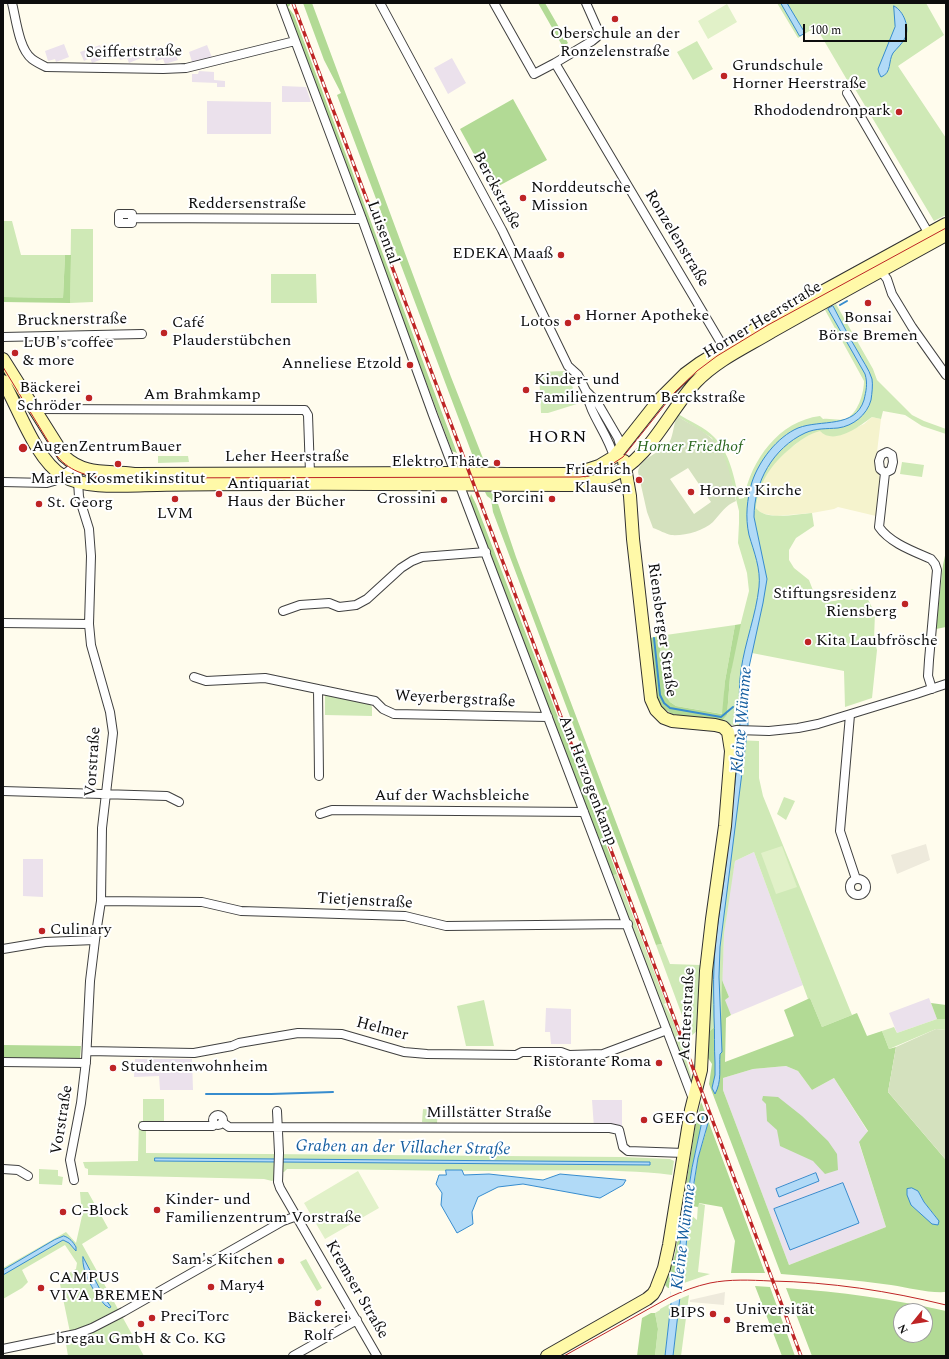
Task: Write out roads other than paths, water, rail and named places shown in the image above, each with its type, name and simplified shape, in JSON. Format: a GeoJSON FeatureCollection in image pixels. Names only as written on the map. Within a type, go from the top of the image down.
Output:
{"type":"FeatureCollection","features":[{"type":"Feature","properties":{"kind":"main road","name":"Horner Heerstraße"},"geometry":{"type":"LineString","coordinates":[[617,453],[668,390],[685,374],[767,322],[946,224]]}},
{"type":"Feature","properties":{"kind":"main road","name":"Horner Heerstraße"},"geometry":{"type":"LineString","coordinates":[[621,470],[646,448],[689,390],[713,367],[801,315],[946,235]]}},
{"type":"Feature","properties":{"kind":"main road","name":"Leher Heerstraße"},"geometry":{"type":"LineString","coordinates":[[3,359],[64,456],[83,468],[96,471],[134,474],[575,474],[599,466],[617,453]]}},
{"type":"Feature","properties":{"kind":"main road","name":"Leher Heerstraße"},"geometry":{"type":"LineString","coordinates":[[3,381],[28,431],[52,468],[78,483],[120,485],[577,485],[594,482],[621,470]]}},
{"type":"Feature","properties":{"kind":"main road","name":"Riensberger Straße"},"geometry":{"type":"LineString","coordinates":[[617,453],[621,470],[620,484],[626,502],[633,539],[651,700],[656,710],[664,718],[672,721],[715,725],[732,731]]}},
{"type":"Feature","properties":{"kind":"main road","name":"Achterstraße"},"geometry":{"type":"LineString","coordinates":[[547,1356],[626,1312],[653,1294],[664,1268],[693,1099],[699,1083],[701,1070],[707,964],[712,912],[725,826],[732,731]]}},
{"type":"Feature","properties":{"kind":"street","name":"Seiffertstraße"},"geometry":{"type":"LineString","coordinates":[[12,3],[25,51],[32,59],[46,67],[157,69],[186,68],[295,41]]}},
{"type":"Feature","properties":{"kind":"street","name":"Luisental"},"geometry":{"type":"LineString","coordinates":[[281,3],[455,473]]}},
{"type":"Feature","properties":{"kind":"street","name":"Berckstraße"},"geometry":{"type":"LineString","coordinates":[[380,3],[502,230],[568,366],[578,375],[586,391],[588,402],[611,447],[617,453]]}},
{"type":"Feature","properties":{"kind":"street"},"geometry":{"type":"LineString","coordinates":[[494,3],[534,74],[555,63],[598,36],[598,30],[586,3]]}},
{"type":"Feature","properties":{"kind":"street","name":"Ronzelenstraße"},"geometry":{"type":"LineString","coordinates":[[555,63],[724,348]]}},
{"type":"Feature","properties":{"kind":"street"},"geometry":{"type":"LineString","coordinates":[[847,93],[929,234]]}},
{"type":"Feature","properties":{"kind":"street","name":"Reddersenstraße"},"geometry":{"type":"LineString","coordinates":[[132,218],[362,219]]}},
{"type":"Feature","properties":{"kind":"street"},"geometry":{"type":"LineString","coordinates":[[881,271],[892,294],[912,327],[946,375]]}},
{"type":"Feature","properties":{"kind":"street","name":"Brucknerstraße"},"geometry":{"type":"LineString","coordinates":[[3,337],[142,334]]}},
{"type":"Feature","properties":{"kind":"street","name":"Berckstraße"},"geometry":{"type":"LineString","coordinates":[[586,391],[597,402],[618,438],[617,453]]}},
{"type":"Feature","properties":{"kind":"street","name":"Am Brahmkamp"},"geometry":{"type":"LineString","coordinates":[[35,410],[305,410],[308,415],[310,473]]}},
{"type":"Feature","properties":{"kind":"street"},"geometry":{"type":"LineString","coordinates":[[3,482],[47,483],[77,465]]}},
{"type":"Feature","properties":{"kind":"street","name":"Vorstraße"},"geometry":{"type":"LineString","coordinates":[[74,1180],[70,1160],[81,1103],[86,1063],[90,981],[101,901],[102,828],[113,733],[110,712],[91,645],[89,624],[91,556],[88,529],[79,497],[77,465]]}},
{"type":"Feature","properties":{"kind":"street","name":"Am Herzogenkamp"},"geometry":{"type":"LineString","coordinates":[[455,473],[628,924],[693,1099]]}},
{"type":"Feature","properties":{"kind":"street"},"geometry":{"type":"LineString","coordinates":[[885,473],[879,527],[883,533],[892,540],[931,559],[937,570],[928,676],[932,689]]}},
{"type":"Feature","properties":{"kind":"street"},"geometry":{"type":"LineString","coordinates":[[284,611],[300,606],[328,603],[339,606],[356,605],[367,599],[412,561],[422,557],[486,552]]}},
{"type":"Feature","properties":{"kind":"street"},"geometry":{"type":"LineString","coordinates":[[3,623],[89,624]]}},
{"type":"Feature","properties":{"kind":"street","name":"Weyerbergstraße"},"geometry":{"type":"LineString","coordinates":[[194,677],[206,681],[265,678],[375,701],[383,709],[394,714],[548,717]]}},
{"type":"Feature","properties":{"kind":"street","name":"Riensberger Straße"},"geometry":{"type":"LineString","coordinates":[[732,731],[769,731],[818,724],[946,684]]}},
{"type":"Feature","properties":{"kind":"street"},"geometry":{"type":"LineString","coordinates":[[318,689],[318,776]]}},
{"type":"Feature","properties":{"kind":"street"},"geometry":{"type":"LineString","coordinates":[[850,715],[840,831],[856,880]]}},
{"type":"Feature","properties":{"kind":"street"},"geometry":{"type":"LineString","coordinates":[[3,791],[90,792],[167,796],[179,802]]}},
{"type":"Feature","properties":{"kind":"street","name":"Auf der Wachsbleiche"},"geometry":{"type":"LineString","coordinates":[[320,814],[332,810],[584,812]]}},
{"type":"Feature","properties":{"kind":"street","name":"Tietjenstraße"},"geometry":{"type":"LineString","coordinates":[[101,901],[202,902],[241,911],[405,916],[446,926],[628,924]]}},
{"type":"Feature","properties":{"kind":"street"},"geometry":{"type":"LineString","coordinates":[[3,949],[45,942],[95,940]]}},
{"type":"Feature","properties":{"kind":"street","name":"Helmer"},"geometry":{"type":"LineString","coordinates":[[87,1051],[194,1052],[298,1033],[342,1034],[398,1051],[428,1054],[516,1055],[522,1052],[561,1052],[569,1055],[603,1054],[667,1030]]}},
{"type":"Feature","properties":{"kind":"street","name":"Vorstraße"},"geometry":{"type":"LineString","coordinates":[[3,1062],[86,1063]]}},
{"type":"Feature","properties":{"kind":"street","name":"Kremser Straße"},"geometry":{"type":"LineString","coordinates":[[277,1110],[279,1154],[278,1182],[280,1188],[377,1356]]}},
{"type":"Feature","properties":{"kind":"street"},"geometry":{"type":"LineString","coordinates":[[143,1126],[213,1126],[219,1123],[229,1127],[278,1127]]}},
{"type":"Feature","properties":{"kind":"street","name":"Millstätter Straße"},"geometry":{"type":"LineString","coordinates":[[278,1127],[610,1128],[619,1130],[623,1147],[628,1151],[684,1153]]}},
{"type":"Feature","properties":{"kind":"street"},"geometry":{"type":"LineString","coordinates":[[3,1169],[18,1170],[28,1176]]}},
{"type":"Feature","properties":{"kind":"street"},"geometry":{"type":"LineString","coordinates":[[3,1349],[76,1334],[92,1328],[283,1221],[297,1216]]}},
{"type":"Feature","properties":{"kind":"street"},"geometry":{"type":"LineString","coordinates":[[293,1356],[356,1320]]}},
{"type":"Feature","properties":{"kind":"water"},"geometry":{"type":"Polygon","coordinates":[[[781,3],[787,3],[805,33],[800,36],[781,3]]]}},
{"type":"Feature","properties":{"kind":"water"},"geometry":{"type":"Polygon","coordinates":[[[894,6],[901,12],[907,29],[905,38],[893,53],[887,73],[881,77],[878,69],[895,27],[894,6]]]}},
{"type":"Feature","properties":{"kind":"water","name":"Kleine Wümme"},"geometry":{"type":"Polygon","coordinates":[[[833,306],[871,375],[871,400],[863,415],[849,425],[838,428],[809,431],[794,439],[775,457],[757,491],[754,517],[767,579],[746,681],[748,725],[720,947],[719,977],[722,1052],[720,1054],[719,1080],[715,1094],[712,1088],[715,1075],[714,980],[716,941],[739,750],[739,690],[741,670],[759,587],[758,567],[748,528],[748,501],[752,482],[759,466],[770,450],[783,437],[798,428],[807,425],[836,422],[845,419],[860,409],[864,400],[867,384],[865,374],[828,309],[833,306]]]}},
{"type":"Feature","properties":{"kind":"water","name":"Kleine Wümme"},"geometry":{"type":"Polygon","coordinates":[[[704,1113],[708,1123],[698,1158],[693,1189],[692,1219],[691,1226],[688,1229],[673,1356],[665,1356],[671,1293],[692,1168],[704,1113]]]}},
{"type":"Feature","properties":{"kind":"water"},"geometry":{"type":"Polygon","coordinates":[[[155,1158],[650,1162],[650,1165],[155,1161],[155,1158]]]}},
{"type":"Feature","properties":{"kind":"water"},"geometry":{"type":"Polygon","coordinates":[[[446,1170],[462,1170],[464,1175],[489,1174],[543,1180],[560,1174],[626,1180],[623,1185],[600,1198],[523,1184],[498,1187],[478,1197],[472,1212],[473,1224],[457,1233],[441,1205],[442,1193],[436,1184],[439,1175],[446,1175],[446,1170]]]}},
{"type":"Feature","properties":{"kind":"water"},"geometry":{"type":"Polygon","coordinates":[[[816,1173],[819,1181],[779,1197],[776,1189],[816,1173]]]}},
{"type":"Feature","properties":{"kind":"water"},"geometry":{"type":"Polygon","coordinates":[[[843,1183],[859,1223],[790,1250],[774,1209],[843,1183]]]}},
{"type":"Feature","properties":{"kind":"water"},"geometry":{"type":"Polygon","coordinates":[[[912,1188],[918,1191],[924,1202],[939,1221],[938,1225],[932,1224],[911,1205],[907,1195],[907,1189],[912,1188]]]}},
{"type":"Feature","properties":{"kind":"water"},"geometry":{"type":"Polygon","coordinates":[[[64,1236],[68,1238],[76,1247],[76,1251],[69,1243],[63,1240],[3,1275],[3,1270],[54,1240],[64,1236]]]}},
{"type":"Feature","properties":{"kind":"water"},"geometry":{"type":"Polygon","coordinates":[[[83,1257],[104,1297],[111,1307],[109,1308],[102,1302],[90,1283],[84,1270],[83,1257]]]}},
{"type":"Feature","properties":{"kind":"waterway"},"geometry":{"type":"LineString","coordinates":[[840,305],[847,301]]}},
{"type":"Feature","properties":{"kind":"waterway","name":"Kleine Wümme"},"geometry":{"type":"LineString","coordinates":[[654,638],[660,695],[664,703],[670,708],[721,717],[733,707]]}},
{"type":"Feature","properties":{"kind":"waterway"},"geometry":{"type":"LineString","coordinates":[[206,1094],[333,1092]]}},
{"type":"Feature","properties":{"kind":"tram line"},"geometry":{"type":"LineString","coordinates":[[3,367],[62,462],[81,473],[96,477],[588,476],[603,470],[623,457],[675,392],[697,371],[717,356],[768,325],[946,228]]}},
{"type":"Feature","properties":{"kind":"tram line"},"geometry":{"type":"LineString","coordinates":[[564,1356],[670,1297],[695,1287],[718,1282],[755,1280],[837,1285],[903,1295],[946,1305]]}},
{"type":"Feature","properties":{"kind":"railway"},"geometry":{"type":"LineString","coordinates":[[293,3],[801,1356]]}},
{"type":"Feature","properties":{"kind":"place","name":"Oberschule an der Ronzelenstraße"},"geometry":{"type":"Point","coordinates":[615,19]}},
{"type":"Feature","properties":{"kind":"place","name":"Grundschule Horner Heerstraße"},"geometry":{"type":"Point","coordinates":[724,76]}},
{"type":"Feature","properties":{"kind":"place","name":"Rhododendronpark"},"geometry":{"type":"Point","coordinates":[899,112]}},
{"type":"Feature","properties":{"kind":"place","name":"Norddeutsche Mission"},"geometry":{"type":"Point","coordinates":[523,198]}},
{"type":"Feature","properties":{"kind":"place","name":"EDEKA Maaß"},"geometry":{"type":"Point","coordinates":[561,255]}},
{"type":"Feature","properties":{"kind":"place","name":"Bonsai Börse Bremen"},"geometry":{"type":"Point","coordinates":[868,303]}},
{"type":"Feature","properties":{"kind":"place","name":"Horner Apotheke"},"geometry":{"type":"Point","coordinates":[577,317]}},
{"type":"Feature","properties":{"kind":"place","name":"Lotos"},"geometry":{"type":"Point","coordinates":[568,323]}},
{"type":"Feature","properties":{"kind":"place","name":"Café Plauderstübchen"},"geometry":{"type":"Point","coordinates":[164,333]}},
{"type":"Feature","properties":{"kind":"place","name":"LUB's coffee & more"},"geometry":{"type":"Point","coordinates":[15,353]}},
{"type":"Feature","properties":{"kind":"place","name":"Anneliese Etzold"},"geometry":{"type":"Point","coordinates":[410,365]}},
{"type":"Feature","properties":{"kind":"place","name":"Kinder- und Familienzentrum Berckstraße"},"geometry":{"type":"Point","coordinates":[526,390]}},
{"type":"Feature","properties":{"kind":"place","name":"Bäckerei Schröder"},"geometry":{"type":"Point","coordinates":[89,398]}},
{"type":"Feature","properties":{"kind":"place","name":"AugenZentrumBauer"},"geometry":{"type":"Point","coordinates":[23,448]}},
{"type":"Feature","properties":{"kind":"place","name":"Elektro Thäte"},"geometry":{"type":"Point","coordinates":[497,463]}},
{"type":"Feature","properties":{"kind":"place","name":"Marlen Kosmetikinstitut"},"geometry":{"type":"Point","coordinates":[118,464]}},
{"type":"Feature","properties":{"kind":"place","name":"Friedrich Klausen"},"geometry":{"type":"Point","coordinates":[639,480]}},
{"type":"Feature","properties":{"kind":"place","name":"Horner Kirche"},"geometry":{"type":"Point","coordinates":[691,492]}},
{"type":"Feature","properties":{"kind":"place","name":"Antiquariat Haus der Bücher"},"geometry":{"type":"Point","coordinates":[219,494]}},
{"type":"Feature","properties":{"kind":"place","name":"LVM"},"geometry":{"type":"Point","coordinates":[175,499]}},
{"type":"Feature","properties":{"kind":"place","name":"Porcini"},"geometry":{"type":"Point","coordinates":[552,499]}},
{"type":"Feature","properties":{"kind":"place","name":"Crossini"},"geometry":{"type":"Point","coordinates":[444,500]}},
{"type":"Feature","properties":{"kind":"place","name":"St. Georg"},"geometry":{"type":"Point","coordinates":[39,504]}},
{"type":"Feature","properties":{"kind":"place","name":"Stiftungsresidenz Riensberg"},"geometry":{"type":"Point","coordinates":[905,604]}},
{"type":"Feature","properties":{"kind":"place","name":"Kita Laubfrösche"},"geometry":{"type":"Point","coordinates":[808,642]}},
{"type":"Feature","properties":{"kind":"place","name":"Culinary"},"geometry":{"type":"Point","coordinates":[42,931]}},
{"type":"Feature","properties":{"kind":"place","name":"Ristorante Roma"},"geometry":{"type":"Point","coordinates":[659,1063]}},
{"type":"Feature","properties":{"kind":"place","name":"Studentenwohnheim"},"geometry":{"type":"Point","coordinates":[113,1068]}},
{"type":"Feature","properties":{"kind":"place","name":"GEFCO"},"geometry":{"type":"Point","coordinates":[644,1120]}},
{"type":"Feature","properties":{"kind":"place","name":"Kinder- und Familienzentrum Vorstraße"},"geometry":{"type":"Point","coordinates":[157,1210]}},
{"type":"Feature","properties":{"kind":"place","name":"C-Block"},"geometry":{"type":"Point","coordinates":[63,1212]}},
{"type":"Feature","properties":{"kind":"place","name":"Sam's Kitchen"},"geometry":{"type":"Point","coordinates":[281,1261]}},
{"type":"Feature","properties":{"kind":"place","name":"Mary4"},"geometry":{"type":"Point","coordinates":[211,1287]}},
{"type":"Feature","properties":{"kind":"place","name":"CAMPUS VIVA BREMEN"},"geometry":{"type":"Point","coordinates":[41,1288]}},
{"type":"Feature","properties":{"kind":"place","name":"Bäckerei Rolf"},"geometry":{"type":"Point","coordinates":[318,1303]}},
{"type":"Feature","properties":{"kind":"place","name":"BIPS"},"geometry":{"type":"Point","coordinates":[713,1314]}},
{"type":"Feature","properties":{"kind":"place","name":"PreciTorc"},"geometry":{"type":"Point","coordinates":[152,1318]}},
{"type":"Feature","properties":{"kind":"place","name":"Universität Bremen"},"geometry":{"type":"Point","coordinates":[727,1320]}},
{"type":"Feature","properties":{"kind":"place","name":"bregau GmbH & Co. KG"},"geometry":{"type":"Point","coordinates":[141,1324]}},
{"type":"Feature","properties":{"kind":"district","name":"HORN"},"geometry":{"type":"Point","coordinates":[558,438]}},
{"type":"Feature","properties":{"kind":"park label","name":"Horner Friedhof"},"geometry":{"type":"Point","coordinates":[690,448]}},
{"type":"Feature","properties":{"kind":"water label","name":"Graben an der Villacher Straße"},"geometry":{"type":"Point","coordinates":[403,1149]}}]}
